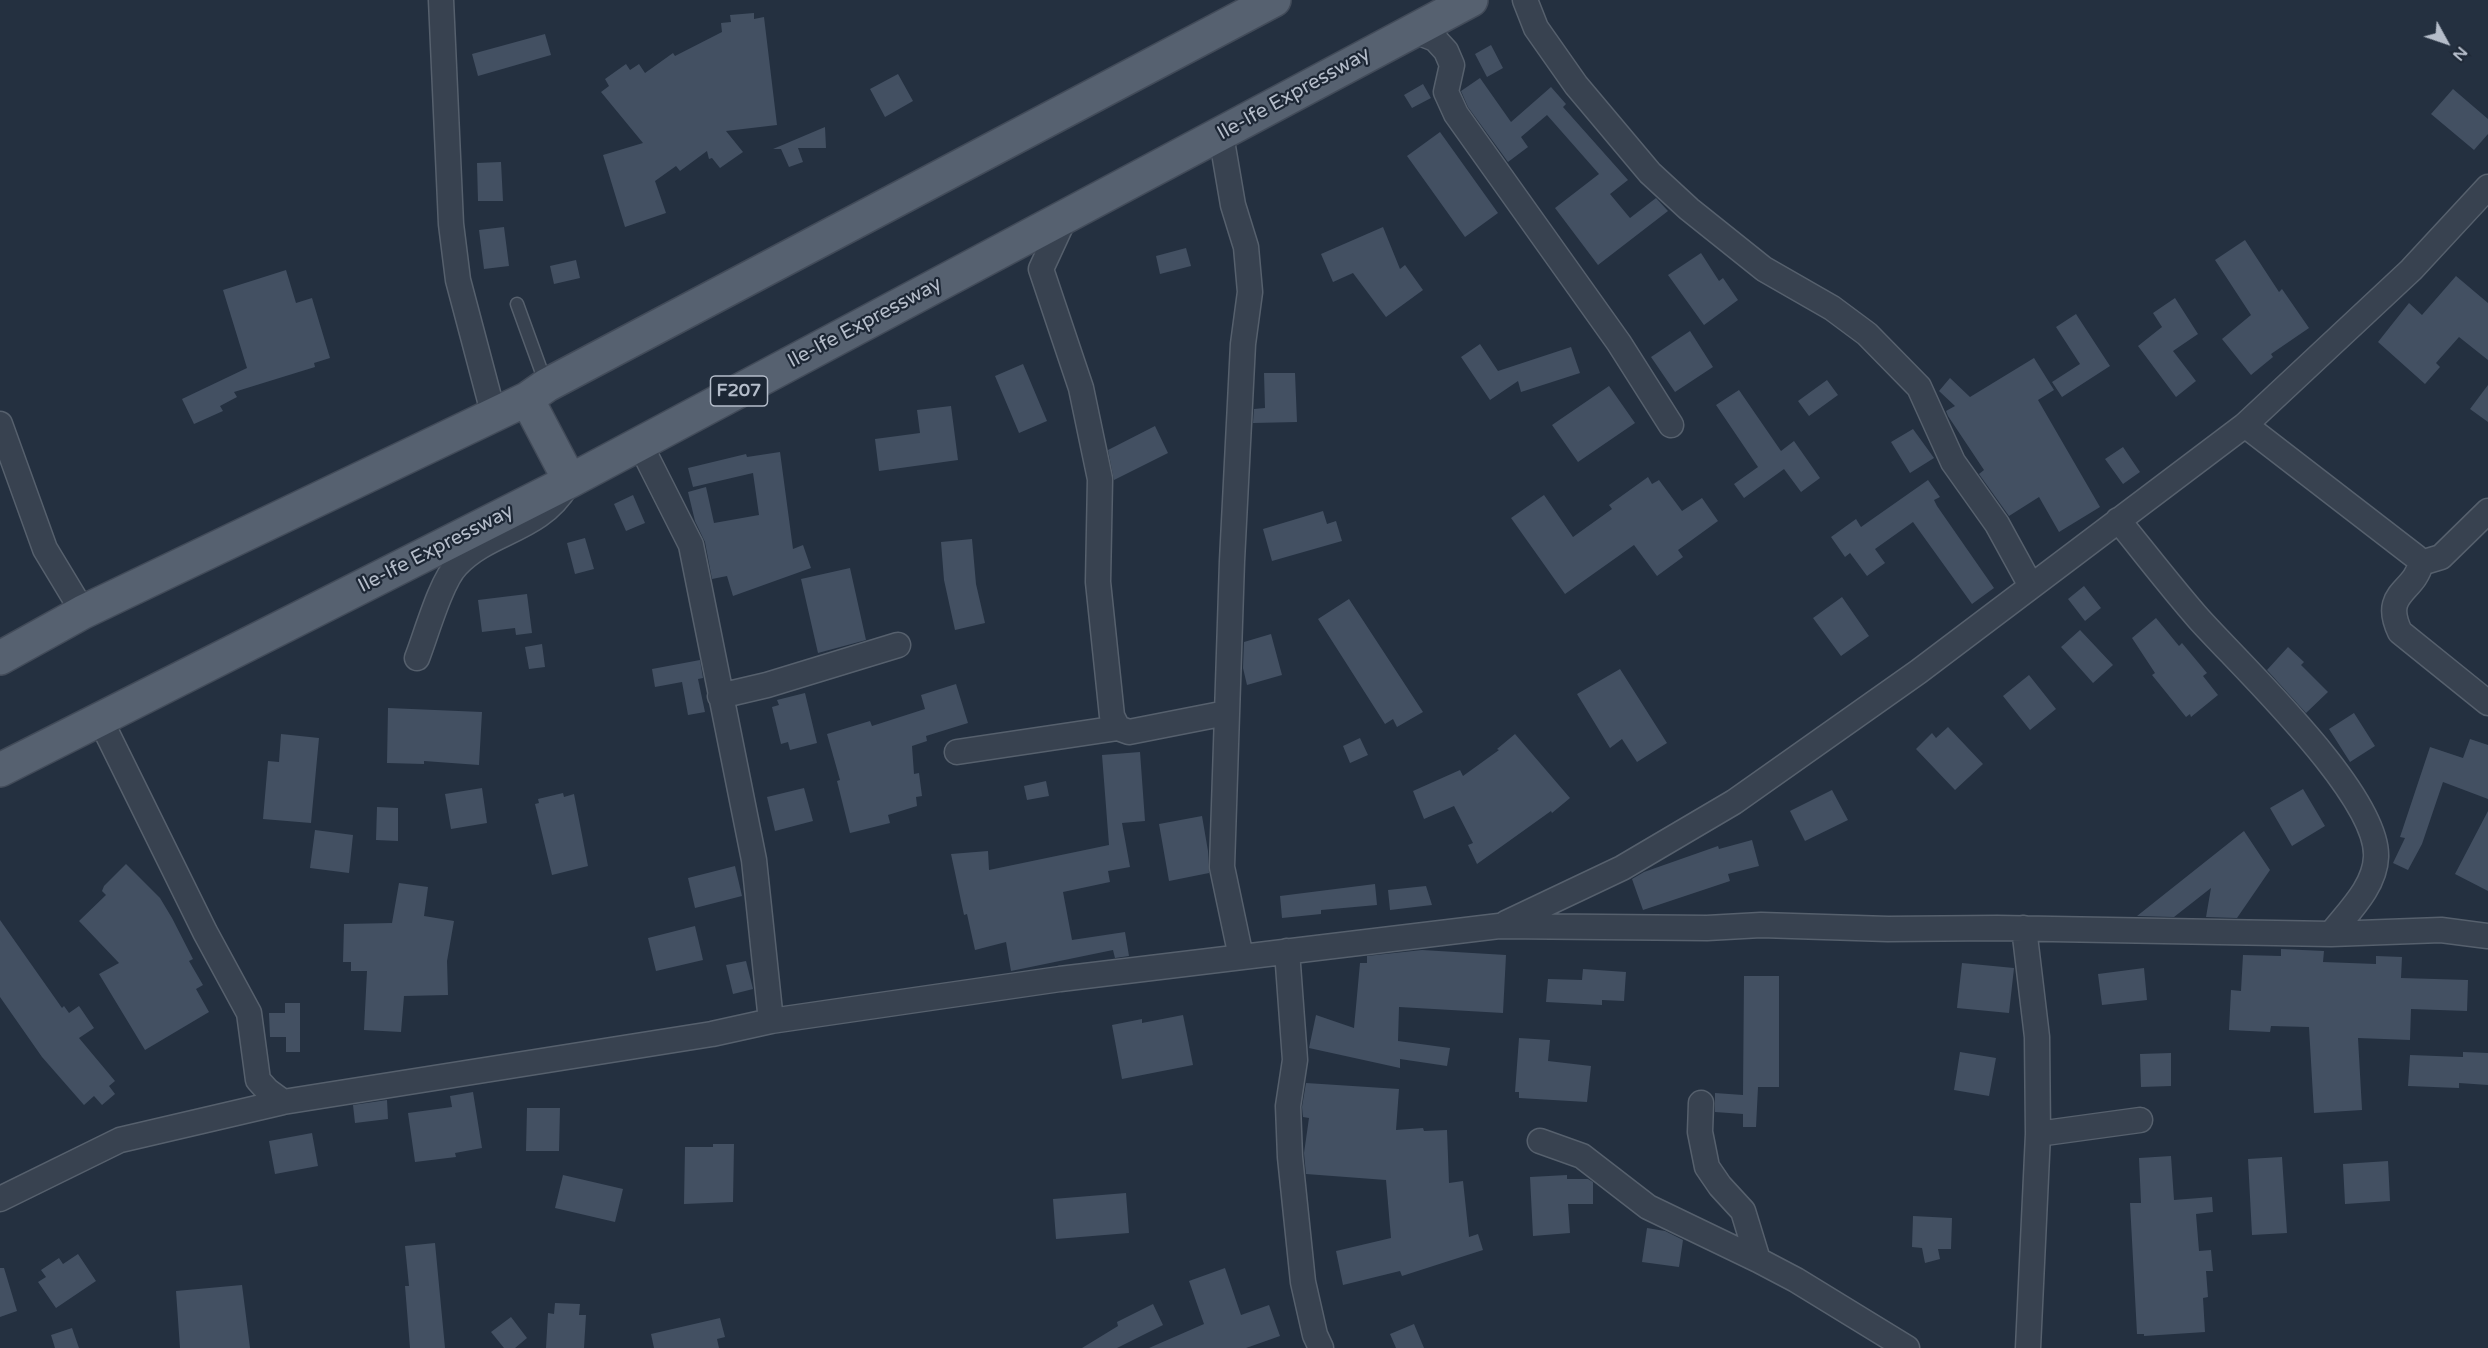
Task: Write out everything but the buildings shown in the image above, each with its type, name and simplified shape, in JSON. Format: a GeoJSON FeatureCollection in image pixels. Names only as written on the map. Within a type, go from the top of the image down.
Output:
{"type":"FeatureCollection","features":[{"type":"Feature","properties":{"kind":"main road"},"geometry":{"type":"LineString","coordinates":[[0,658],[83,612],[494,416],[1274,0]]}},
{"type":"Feature","properties":{"kind":"main road","name":"Ile-Ife Expressway"},"geometry":{"type":"LineString","coordinates":[[0,770],[570,481],[1471,0]]}},
{"type":"Feature","properties":{"kind":"main road"},"geometry":{"type":"LineString","coordinates":[[537,392],[570,481]]}},
{"type":"Feature","properties":{"kind":"street"},"geometry":{"type":"LineString","coordinates":[[441,0],[452,235],[458,280],[494,416]]}},
{"type":"Feature","properties":{"kind":"street"},"geometry":{"type":"LineString","coordinates":[[1525,0],[1536,28],[1576,85],[1650,173],[1689,209],[1764,269],[1832,308],[1867,334],[1919,387],[1953,462],[1997,524],[2031,586]]}},
{"type":"Feature","properties":{"kind":"street"},"geometry":{"type":"LineString","coordinates":[[1412,30],[1435,39],[1446,51],[1452,65],[1446,92],[1456,114],[1619,343],[1671,425]]}},
{"type":"Feature","properties":{"kind":"street"},"geometry":{"type":"LineString","coordinates":[[1221,135],[1233,206],[1246,247],[1250,292],[1243,344],[1226,713],[1227,772],[1222,867],[1241,957]]}},
{"type":"Feature","properties":{"kind":"street"},"geometry":{"type":"LineString","coordinates":[[1499,926],[1622,868],[1734,802],[1918,672],[2245,425],[2484,200]]}},
{"type":"Feature","properties":{"kind":"street"},"geometry":{"type":"LineString","coordinates":[[1066,215],[1041,269],[1081,388],[1100,479],[1098,582],[1112,716],[1118,728]]}},
{"type":"Feature","properties":{"kind":"street"},"geometry":{"type":"LineString","coordinates":[[0,424],[45,549],[83,612]]}},
{"type":"Feature","properties":{"kind":"street"},"geometry":{"type":"LineString","coordinates":[[2245,425],[2421,563]]}},
{"type":"Feature","properties":{"kind":"street"},"geometry":{"type":"LineString","coordinates":[[640,444],[691,545],[754,860],[771,1021]]}},
{"type":"Feature","properties":{"kind":"street"},"geometry":{"type":"LineString","coordinates":[[417,658],[446,583],[457,564],[477,550],[548,511],[570,481]]}},
{"type":"Feature","properties":{"kind":"street"},"geometry":{"type":"LineString","coordinates":[[2421,563],[2441,557],[2488,511]]}},
{"type":"Feature","properties":{"kind":"street"},"geometry":{"type":"LineString","coordinates":[[2118,520],[2198,618],[2330,761],[2372,827],[2376,859],[2372,875],[2365,891],[2331,934]]}},
{"type":"Feature","properties":{"kind":"street"},"geometry":{"type":"LineString","coordinates":[[2421,563],[2419,570],[2398,594],[2393,608],[2394,620],[2400,632],[2488,702]]}},
{"type":"Feature","properties":{"kind":"street"},"geometry":{"type":"LineString","coordinates":[[720,696],[767,685],[898,645]]}},
{"type":"Feature","properties":{"kind":"street"},"geometry":{"type":"LineString","coordinates":[[957,752],[1118,728],[1129,732],[1226,713]]}},
{"type":"Feature","properties":{"kind":"street"},"geometry":{"type":"LineString","coordinates":[[100,721],[205,932],[249,1013],[258,1080],[283,1102]]}},
{"type":"Feature","properties":{"kind":"street"},"geometry":{"type":"LineString","coordinates":[[0,1199],[120,1140],[283,1102],[712,1034],[771,1021],[1060,979],[1499,926],[1707,928],[1761,925],[1888,929],[2024,928],[2331,934],[2441,930],[2488,936]]}},
{"type":"Feature","properties":{"kind":"street"},"geometry":{"type":"LineString","coordinates":[[2024,928],[2037,1037],[2038,1134],[2028,1348]]}},
{"type":"Feature","properties":{"kind":"street"},"geometry":{"type":"LineString","coordinates":[[1287,951],[1295,1060],[1287,1106],[1290,1157],[1303,1282],[1315,1335],[1321,1348]]}},
{"type":"Feature","properties":{"kind":"street"},"geometry":{"type":"LineString","coordinates":[[1701,1103],[1702,1149],[1707,1167],[1720,1186],[1743,1211],[1758,1260]]}},
{"type":"Feature","properties":{"kind":"street"},"geometry":{"type":"LineString","coordinates":[[2038,1134],[2140,1120]]}},
{"type":"Feature","properties":{"kind":"street"},"geometry":{"type":"LineString","coordinates":[[1540,1142],[1581,1156],[1648,1207],[1796,1280],[1907,1348]]}},
{"type":"Feature","properties":{"kind":"lane"},"geometry":{"type":"LineString","coordinates":[[517,304],[537,392]]}}]}
